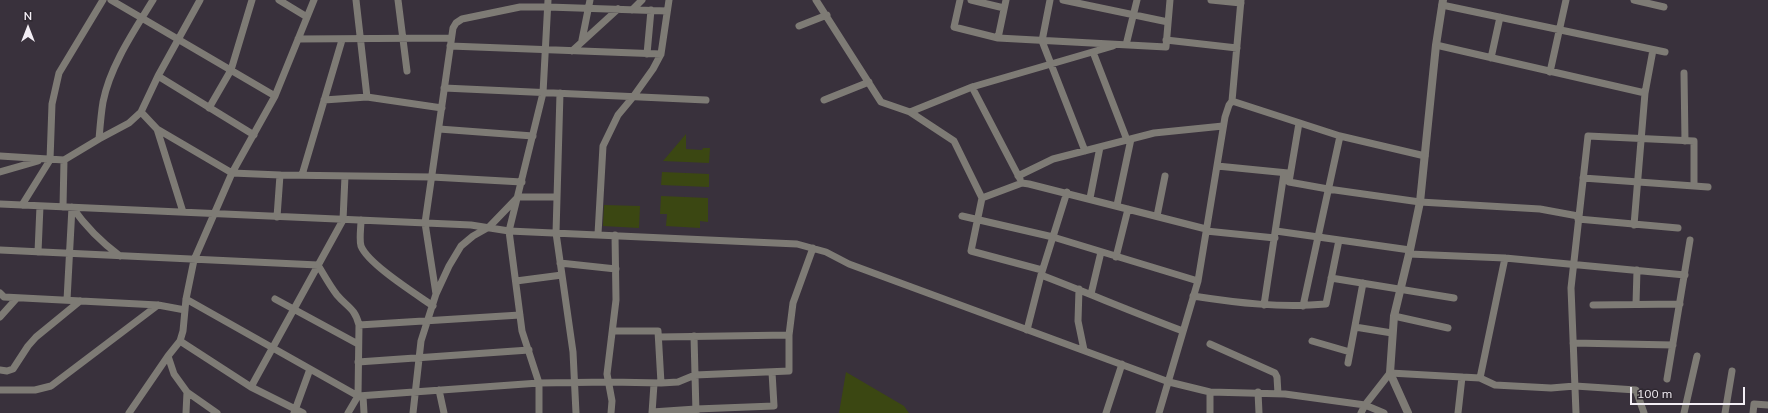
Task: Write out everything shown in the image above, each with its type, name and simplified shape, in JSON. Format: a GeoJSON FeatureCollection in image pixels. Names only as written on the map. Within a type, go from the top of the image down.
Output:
{"type":"FeatureCollection","features":[{"type":"Feature","properties":{"kind":"street"},"geometry":{"type":"LineString","coordinates":[[22,205],[47,159],[52,104],[59,73],[103,0]]}},
{"type":"Feature","properties":{"kind":"street"},"geometry":{"type":"LineString","coordinates":[[113,0],[275,96]]}},
{"type":"Feature","properties":{"kind":"street"},"geometry":{"type":"LineString","coordinates":[[99,139],[103,102],[106,90],[125,44],[153,0]]}},
{"type":"Feature","properties":{"kind":"street"},"geometry":{"type":"LineString","coordinates":[[0,156],[64,160],[129,123],[141,112],[158,76],[200,0]]}},
{"type":"Feature","properties":{"kind":"street"},"geometry":{"type":"LineString","coordinates":[[209,108],[231,70],[252,0]]}},
{"type":"Feature","properties":{"kind":"street"},"geometry":{"type":"LineString","coordinates":[[279,0],[307,17]]}},
{"type":"Feature","properties":{"kind":"street"},"geometry":{"type":"LineString","coordinates":[[129,413],[180,341],[183,331],[186,300],[194,260],[232,173],[275,96],[314,0]]}},
{"type":"Feature","properties":{"kind":"street"},"geometry":{"type":"LineString","coordinates":[[356,0],[367,97]]}},
{"type":"Feature","properties":{"kind":"street"},"geometry":{"type":"LineString","coordinates":[[398,0],[406,71]]}},
{"type":"Feature","properties":{"kind":"street"},"geometry":{"type":"LineString","coordinates":[[582,40],[590,8],[590,0]]}},
{"type":"Feature","properties":{"kind":"street"},"geometry":{"type":"LineString","coordinates":[[632,10],[642,0]]}},
{"type":"Feature","properties":{"kind":"street"},"geometry":{"type":"LineString","coordinates":[[598,234],[603,146],[618,115],[633,97],[661,54],[669,0]]}},
{"type":"Feature","properties":{"kind":"street"},"geometry":{"type":"LineString","coordinates":[[816,0],[827,15],[881,102],[910,112],[954,141],[982,198],[971,251],[1041,273],[1118,304],[1132,312],[1183,331]]}},
{"type":"Feature","properties":{"kind":"street"},"geometry":{"type":"LineString","coordinates":[[960,0],[954,27],[998,38],[1166,47],[1170,0]]}},
{"type":"Feature","properties":{"kind":"street"},"geometry":{"type":"LineString","coordinates":[[971,0],[1004,8]]}},
{"type":"Feature","properties":{"kind":"street"},"geometry":{"type":"LineString","coordinates":[[998,38],[1006,0]]}},
{"type":"Feature","properties":{"kind":"street"},"geometry":{"type":"LineString","coordinates":[[1050,0],[1042,41],[1085,151]]}},
{"type":"Feature","properties":{"kind":"street"},"geometry":{"type":"LineString","coordinates":[[1063,0],[1168,22]]}},
{"type":"Feature","properties":{"kind":"street"},"geometry":{"type":"LineString","coordinates":[[1123,45],[1133,15],[1136,0]]}},
{"type":"Feature","properties":{"kind":"street"},"geometry":{"type":"LineString","coordinates":[[1159,413],[1198,281],[1224,126],[1229,105],[1232,101],[1241,2],[1211,0]]}},
{"type":"Feature","properties":{"kind":"street"},"geometry":{"type":"LineString","coordinates":[[1550,72],[1566,0]]}},
{"type":"Feature","properties":{"kind":"street"},"geometry":{"type":"LineString","coordinates":[[1634,0],[1664,7]]}},
{"type":"Feature","properties":{"kind":"street"},"geometry":{"type":"LineString","coordinates":[[1408,413],[1390,373],[1392,333],[1394,316],[1420,202],[1436,45],[1443,2],[1500,17],[1665,52]]}},
{"type":"Feature","properties":{"kind":"street"},"geometry":{"type":"LineString","coordinates":[[539,413],[539,383],[522,331],[509,231],[543,93],[548,3]]}},
{"type":"Feature","properties":{"kind":"street"},"geometry":{"type":"LineString","coordinates":[[436,294],[425,223],[451,38],[453,28],[456,23],[462,19],[548,3],[590,8],[667,11]]}},
{"type":"Feature","properties":{"kind":"street"},"geometry":{"type":"LineString","coordinates":[[572,51],[582,40],[618,9]]}},
{"type":"Feature","properties":{"kind":"street"},"geometry":{"type":"LineString","coordinates":[[647,54],[651,10]]}},
{"type":"Feature","properties":{"kind":"street"},"geometry":{"type":"LineString","coordinates":[[800,26],[827,15]]}},
{"type":"Feature","properties":{"kind":"street"},"geometry":{"type":"LineString","coordinates":[[1491,58],[1500,17]]}},
{"type":"Feature","properties":{"kind":"street"},"geometry":{"type":"LineString","coordinates":[[298,39],[342,40],[451,38]]}},
{"type":"Feature","properties":{"kind":"street"},"geometry":{"type":"LineString","coordinates":[[302,175],[342,40]]}},
{"type":"Feature","properties":{"kind":"street"},"geometry":{"type":"LineString","coordinates":[[1166,40],[1237,48]]}},
{"type":"Feature","properties":{"kind":"street"},"geometry":{"type":"LineString","coordinates":[[910,112],[972,87],[1093,52],[1123,45]]}},
{"type":"Feature","properties":{"kind":"street"},"geometry":{"type":"LineString","coordinates":[[1436,45],[1645,93]]}},
{"type":"Feature","properties":{"kind":"street"},"geometry":{"type":"LineString","coordinates":[[450,46],[661,54]]}},
{"type":"Feature","properties":{"kind":"street"},"geometry":{"type":"LineString","coordinates":[[1634,225],[1645,93],[1653,50]]}},
{"type":"Feature","properties":{"kind":"street"},"geometry":{"type":"LineString","coordinates":[[1093,52],[1129,140],[1117,206]]}},
{"type":"Feature","properties":{"kind":"street"},"geometry":{"type":"LineString","coordinates":[[1684,73],[1685,141]]}},
{"type":"Feature","properties":{"kind":"street"},"geometry":{"type":"LineString","coordinates":[[158,76],[254,135]]}},
{"type":"Feature","properties":{"kind":"street"},"geometry":{"type":"LineString","coordinates":[[824,100],[869,82]]}},
{"type":"Feature","properties":{"kind":"street"},"geometry":{"type":"LineString","coordinates":[[972,87],[1020,180],[1206,230],[1318,237],[1409,252],[1505,258],[1685,275]]}},
{"type":"Feature","properties":{"kind":"street"},"geometry":{"type":"LineString","coordinates":[[444,88],[706,100]]}},
{"type":"Feature","properties":{"kind":"street"},"geometry":{"type":"LineString","coordinates":[[560,93],[556,233],[573,352],[576,413]]}},
{"type":"Feature","properties":{"kind":"street"},"geometry":{"type":"LineString","coordinates":[[324,100],[367,97],[442,108]]}},
{"type":"Feature","properties":{"kind":"street"},"geometry":{"type":"LineString","coordinates":[[1232,101],[1340,136],[1425,156]]}},
{"type":"Feature","properties":{"kind":"street"},"geometry":{"type":"LineString","coordinates":[[141,112],[157,129],[232,173],[432,177],[522,182]]}},
{"type":"Feature","properties":{"kind":"street"},"geometry":{"type":"LineString","coordinates":[[1264,305],[1275,234],[1299,123]]}},
{"type":"Feature","properties":{"kind":"street"},"geometry":{"type":"LineString","coordinates":[[982,198],[1020,180],[1053,159],[1154,133],[1224,126]]}},
{"type":"Feature","properties":{"kind":"street"},"geometry":{"type":"LineString","coordinates":[[157,129],[183,212]]}},
{"type":"Feature","properties":{"kind":"street"},"geometry":{"type":"LineString","coordinates":[[438,129],[533,136]]}},
{"type":"Feature","properties":{"kind":"street"},"geometry":{"type":"LineString","coordinates":[[1303,306],[1340,136]]}},
{"type":"Feature","properties":{"kind":"street"},"geometry":{"type":"LineString","coordinates":[[1576,413],[1571,288],[1572,264],[1588,136],[1694,141],[1694,186]]}},
{"type":"Feature","properties":{"kind":"street"},"geometry":{"type":"LineString","coordinates":[[1090,198],[1100,147]]}},
{"type":"Feature","properties":{"kind":"street"},"geometry":{"type":"LineString","coordinates":[[0,172],[47,159]]}},
{"type":"Feature","properties":{"kind":"street"},"geometry":{"type":"LineString","coordinates":[[63,207],[64,160]]}},
{"type":"Feature","properties":{"kind":"street"},"geometry":{"type":"LineString","coordinates":[[1217,166],[1288,173]]}},
{"type":"Feature","properties":{"kind":"street"},"geometry":{"type":"LineString","coordinates":[[1288,173],[1289,182],[1420,202],[1540,209],[1578,218],[1634,225],[1678,228]]}},
{"type":"Feature","properties":{"kind":"street"},"geometry":{"type":"LineString","coordinates":[[277,217],[280,175]]}},
{"type":"Feature","properties":{"kind":"street"},"geometry":{"type":"LineString","coordinates":[[251,387],[343,220],[345,176]]}},
{"type":"Feature","properties":{"kind":"street"},"geometry":{"type":"LineString","coordinates":[[1156,216],[1165,176]]}},
{"type":"Feature","properties":{"kind":"street"},"geometry":{"type":"LineString","coordinates":[[1583,178],[1708,187]]}},
{"type":"Feature","properties":{"kind":"street"},"geometry":{"type":"LineString","coordinates":[[1028,330],[1041,273],[1067,192]]}},
{"type":"Feature","properties":{"kind":"street"},"geometry":{"type":"LineString","coordinates":[[413,413],[417,392],[421,340],[436,294],[449,266],[461,246],[473,236],[489,227],[518,197],[557,197]]}},
{"type":"Feature","properties":{"kind":"street"},"geometry":{"type":"LineString","coordinates":[[0,204],[425,223],[489,227],[509,231],[797,244],[826,252],[849,264],[1169,382],[1210,392],[1258,392],[1365,405],[1384,413]]}},
{"type":"Feature","properties":{"kind":"street"},"geometry":{"type":"LineString","coordinates":[[38,252],[40,206]]}},
{"type":"Feature","properties":{"kind":"street"},"geometry":{"type":"LineString","coordinates":[[67,300],[72,207]]}},
{"type":"Feature","properties":{"kind":"street"},"geometry":{"type":"LineString","coordinates":[[72,207],[86,227],[104,244],[120,256]]}},
{"type":"Feature","properties":{"kind":"street"},"geometry":{"type":"LineString","coordinates":[[1116,257],[1128,208]]}},
{"type":"Feature","properties":{"kind":"street"},"geometry":{"type":"LineString","coordinates":[[962,216],[1053,237],[1198,281]]}},
{"type":"Feature","properties":{"kind":"street"},"geometry":{"type":"LineString","coordinates":[[361,220],[361,246],[371,259],[382,270],[432,306]]}},
{"type":"Feature","properties":{"kind":"street"},"geometry":{"type":"LineString","coordinates":[[611,413],[612,401],[608,374],[616,300],[615,235]]}},
{"type":"Feature","properties":{"kind":"street"},"geometry":{"type":"LineString","coordinates":[[1193,296],[1264,305],[1303,306],[1326,304],[1339,240]]}},
{"type":"Feature","properties":{"kind":"street"},"geometry":{"type":"LineString","coordinates":[[1667,379],[1690,240]]}},
{"type":"Feature","properties":{"kind":"street"},"geometry":{"type":"LineString","coordinates":[[186,300],[361,396],[539,383],[678,382],[695,375],[789,372],[789,335],[793,303],[813,248]]}},
{"type":"Feature","properties":{"kind":"street"},"geometry":{"type":"LineString","coordinates":[[0,250],[318,265]]}},
{"type":"Feature","properties":{"kind":"street"},"geometry":{"type":"LineString","coordinates":[[1091,294],[1101,252]]}},
{"type":"Feature","properties":{"kind":"street"},"geometry":{"type":"LineString","coordinates":[[1480,378],[1505,258]]}},
{"type":"Feature","properties":{"kind":"street"},"geometry":{"type":"LineString","coordinates":[[560,263],[616,269]]}},
{"type":"Feature","properties":{"kind":"street"},"geometry":{"type":"LineString","coordinates":[[318,265],[337,294],[354,310],[357,316],[358,362],[364,413]]}},
{"type":"Feature","properties":{"kind":"street"},"geometry":{"type":"LineString","coordinates":[[1636,304],[1637,270]]}},
{"type":"Feature","properties":{"kind":"street"},"geometry":{"type":"LineString","coordinates":[[516,281],[562,275]]}},
{"type":"Feature","properties":{"kind":"street"},"geometry":{"type":"LineString","coordinates":[[1331,278],[1454,298]]}},
{"type":"Feature","properties":{"kind":"street"},"geometry":{"type":"LineString","coordinates":[[1348,363],[1363,283]]}},
{"type":"Feature","properties":{"kind":"street"},"geometry":{"type":"LineString","coordinates":[[1079,289],[1078,321],[1084,350]]}},
{"type":"Feature","properties":{"kind":"street"},"geometry":{"type":"LineString","coordinates":[[0,292],[4,297],[158,305],[185,310]]}},
{"type":"Feature","properties":{"kind":"street"},"geometry":{"type":"LineString","coordinates":[[0,318],[17,298]]}},
{"type":"Feature","properties":{"kind":"street"},"geometry":{"type":"LineString","coordinates":[[275,299],[358,344]]}},
{"type":"Feature","properties":{"kind":"street"},"geometry":{"type":"LineString","coordinates":[[0,370],[8,371],[13,368],[28,346],[80,300]]}},
{"type":"Feature","properties":{"kind":"street"},"geometry":{"type":"LineString","coordinates":[[1593,305],[1680,304]]}},
{"type":"Feature","properties":{"kind":"street"},"geometry":{"type":"LineString","coordinates":[[0,390],[36,390],[51,386],[158,305]]}},
{"type":"Feature","properties":{"kind":"street"},"geometry":{"type":"LineString","coordinates":[[358,325],[520,315]]}},
{"type":"Feature","properties":{"kind":"street"},"geometry":{"type":"LineString","coordinates":[[1394,316],[1448,328]]}},
{"type":"Feature","properties":{"kind":"street"},"geometry":{"type":"LineString","coordinates":[[1355,327],[1392,333]]}},
{"type":"Feature","properties":{"kind":"street"},"geometry":{"type":"LineString","coordinates":[[613,331],[658,331],[658,383],[652,413],[774,406],[772,372]]}},
{"type":"Feature","properties":{"kind":"street"},"geometry":{"type":"LineString","coordinates":[[659,337],[789,335]]}},
{"type":"Feature","properties":{"kind":"street"},"geometry":{"type":"LineString","coordinates":[[694,336],[696,411]]}},
{"type":"Feature","properties":{"kind":"street"},"geometry":{"type":"LineString","coordinates":[[180,341],[251,387],[298,412],[310,369]]}},
{"type":"Feature","properties":{"kind":"street"},"geometry":{"type":"LineString","coordinates":[[1312,341],[1350,352]]}},
{"type":"Feature","properties":{"kind":"street"},"geometry":{"type":"LineString","coordinates":[[1573,343],[1673,345]]}},
{"type":"Feature","properties":{"kind":"street"},"geometry":{"type":"LineString","coordinates":[[1210,344],[1274,373],[1277,377],[1278,394]]}},
{"type":"Feature","properties":{"kind":"street"},"geometry":{"type":"LineString","coordinates":[[358,362],[529,350]]}},
{"type":"Feature","properties":{"kind":"street"},"geometry":{"type":"LineString","coordinates":[[168,356],[174,374],[187,392],[217,413]]}},
{"type":"Feature","properties":{"kind":"street"},"geometry":{"type":"LineString","coordinates":[[1684,413],[1697,356]]}},
{"type":"Feature","properties":{"kind":"street"},"geometry":{"type":"LineString","coordinates":[[1106,413],[1122,364]]}},
{"type":"Feature","properties":{"kind":"street"},"geometry":{"type":"LineString","coordinates":[[1725,413],[1732,371]]}},
{"type":"Feature","properties":{"kind":"street"},"geometry":{"type":"LineString","coordinates":[[1390,373],[1480,378],[1495,385],[1551,388],[1575,386],[1636,390],[1644,413]]}},
{"type":"Feature","properties":{"kind":"street"},"geometry":{"type":"LineString","coordinates":[[1361,413],[1365,405],[1390,373]]}},
{"type":"Feature","properties":{"kind":"street"},"geometry":{"type":"LineString","coordinates":[[1458,413],[1462,377]]}},
{"type":"Feature","properties":{"kind":"street"},"geometry":{"type":"LineString","coordinates":[[440,390],[444,413]]}},
{"type":"Feature","properties":{"kind":"street"},"geometry":{"type":"LineString","coordinates":[[186,413],[187,392]]}},
{"type":"Feature","properties":{"kind":"street"},"geometry":{"type":"LineString","coordinates":[[1210,392],[1210,413]]}},
{"type":"Feature","properties":{"kind":"street"},"geometry":{"type":"LineString","coordinates":[[1258,392],[1258,413]]}},
{"type":"Feature","properties":{"kind":"street"},"geometry":{"type":"LineString","coordinates":[[348,413],[361,396]]}},
{"type":"Feature","properties":{"kind":"street"},"geometry":{"type":"LineString","coordinates":[[1753,413],[1754,404],[1768,405]]}},
{"type":"Feature","properties":{"kind":"green space"},"geometry":{"type":"Polygon","coordinates":[[[686,134],[686,149],[702,150],[703,148],[710,148],[709,163],[663,161],[686,134]]]}},
{"type":"Feature","properties":{"kind":"green space"},"geometry":{"type":"Polygon","coordinates":[[[662,172],[709,174],[709,187],[661,185],[662,172]]]}},
{"type":"Feature","properties":{"kind":"green space"},"geometry":{"type":"Polygon","coordinates":[[[661,196],[708,198],[708,222],[700,221],[700,228],[666,226],[667,214],[660,214],[661,196]]]}},
{"type":"Feature","properties":{"kind":"green space"},"geometry":{"type":"Polygon","coordinates":[[[604,205],[640,206],[639,228],[603,226],[604,205]]]}},
{"type":"Feature","properties":{"kind":"green space"},"geometry":{"type":"Polygon","coordinates":[[[846,372],[904,406],[909,413],[839,413],[846,372]]]}}]}
